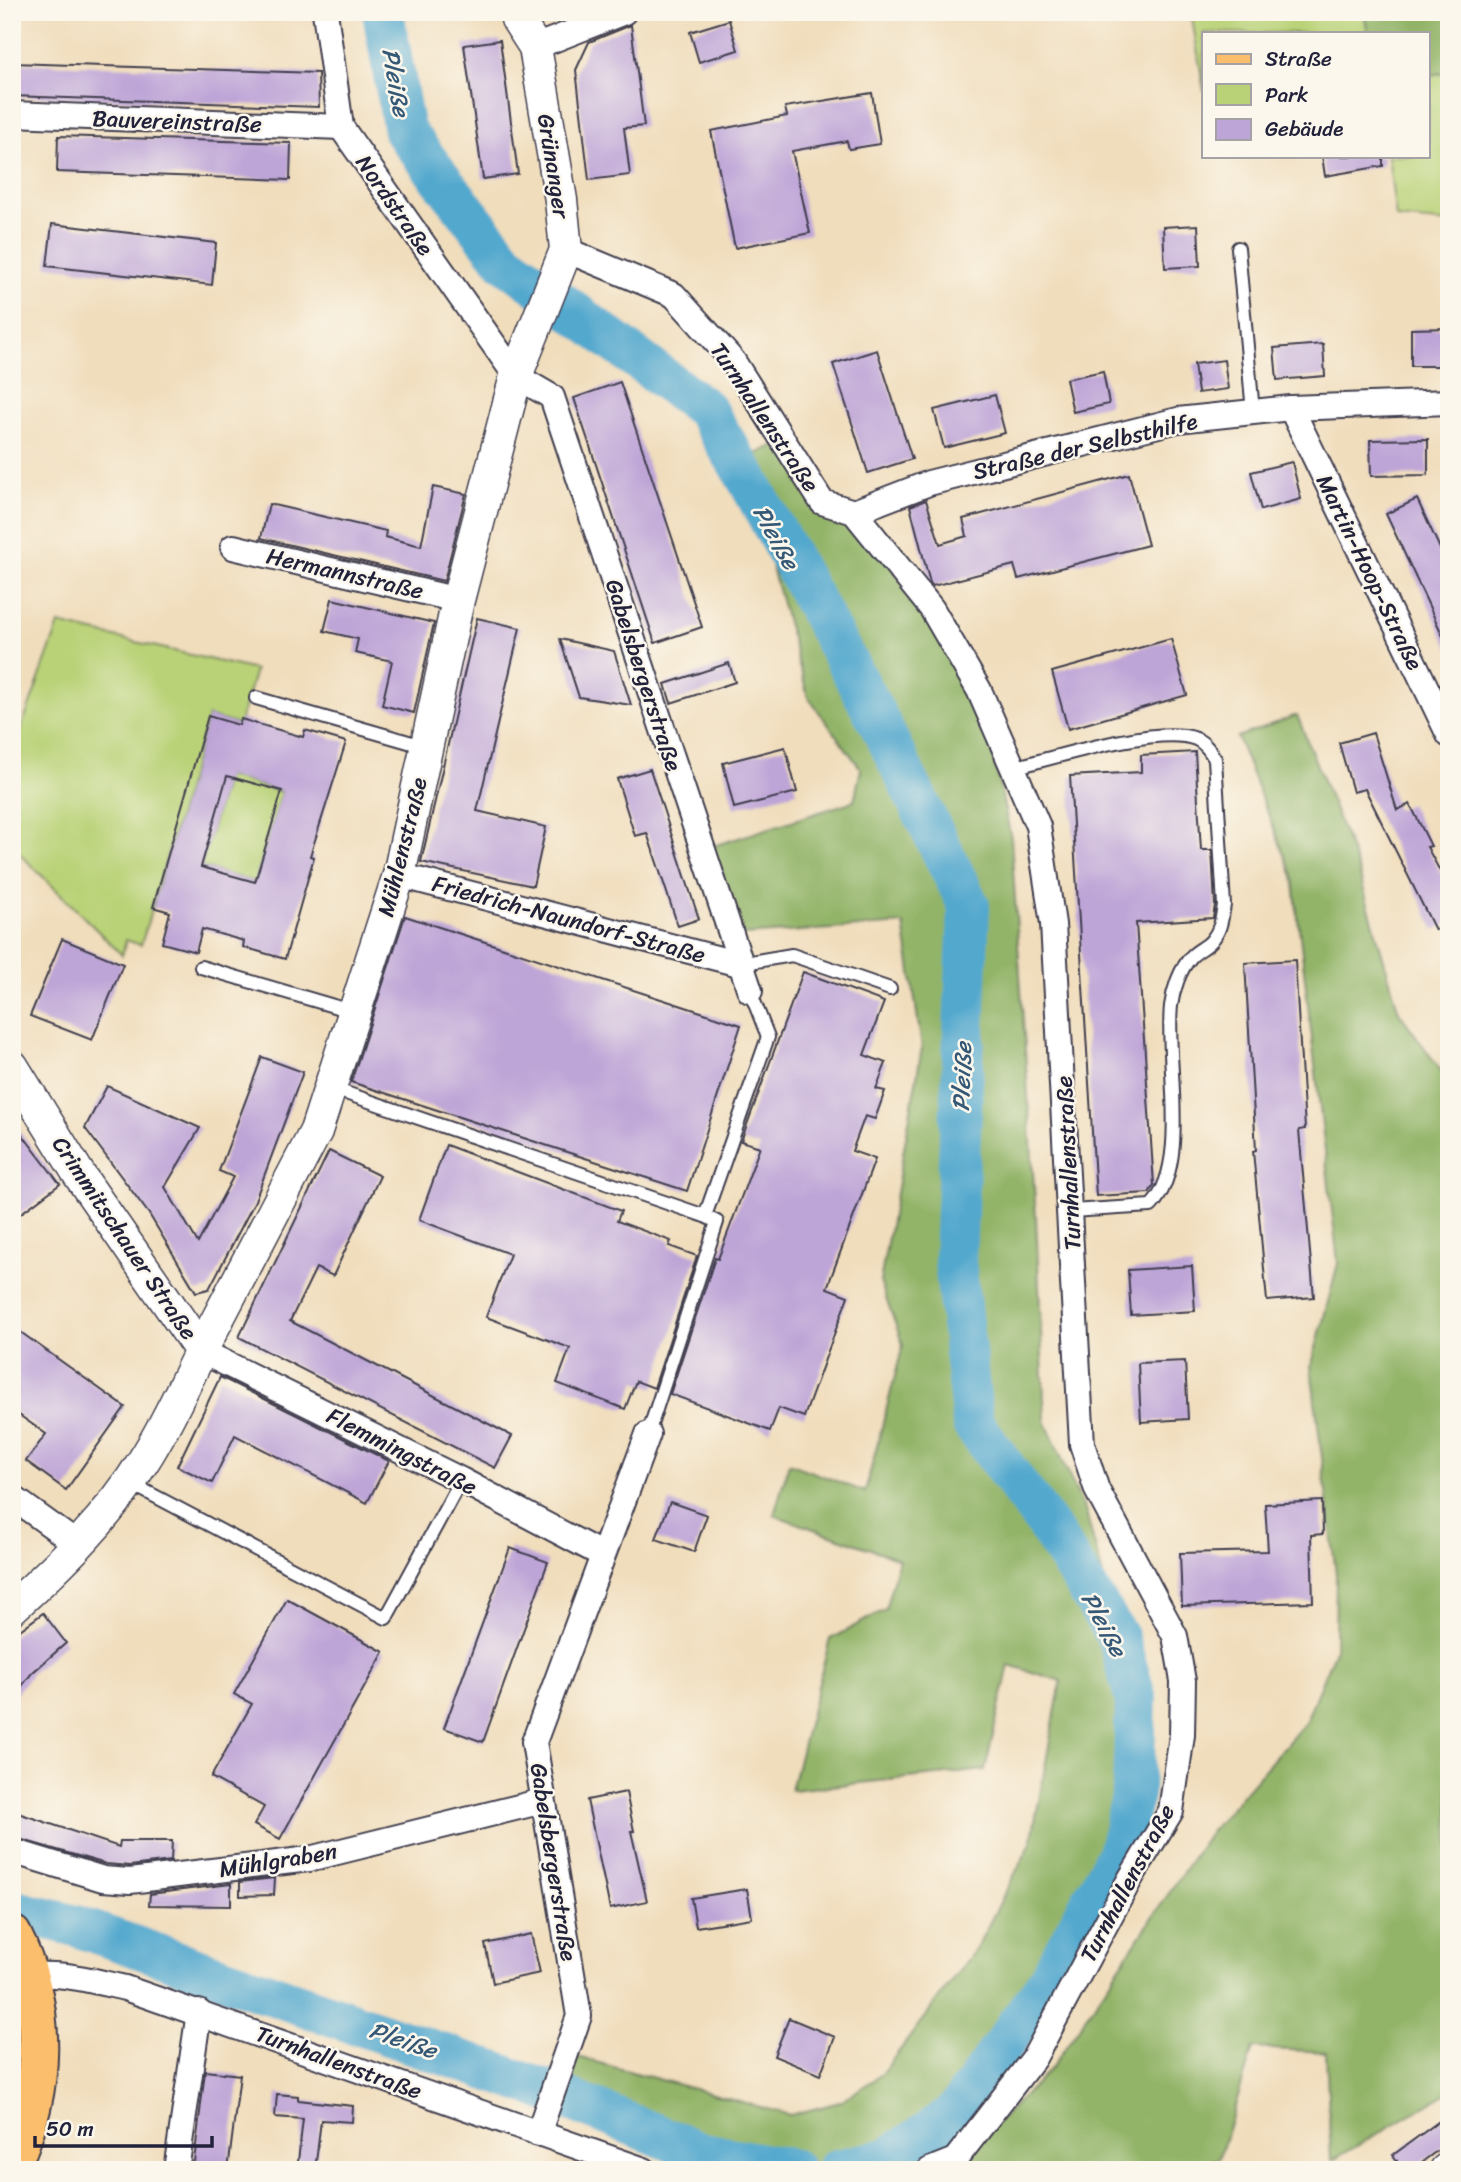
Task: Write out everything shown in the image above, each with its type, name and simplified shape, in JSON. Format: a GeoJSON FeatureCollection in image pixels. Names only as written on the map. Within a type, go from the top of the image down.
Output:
{"type":"FeatureCollection","features":[{"type":"Feature","properties":{"kind":"main road"},"geometry":{"type":"LineString","coordinates":[[12,2162],[30,2115],[37,2075],[39,2038],[18,1960]]}},
{"type":"Feature","properties":{"kind":"street","name":"Nordstraße"},"geometry":{"type":"LineString","coordinates":[[325,12],[341,127],[516,376]]}},
{"type":"Feature","properties":{"kind":"street","name":"Grünanger"},"geometry":{"type":"LineString","coordinates":[[517,12],[517,19],[535,47],[561,200],[561,260],[536,320]]}},
{"type":"Feature","properties":{"kind":"street"},"geometry":{"type":"LineString","coordinates":[[535,47],[624,12]]}},
{"type":"Feature","properties":{"kind":"street","name":"Bauvereinstraße"},"geometry":{"type":"LineString","coordinates":[[12,114],[341,127]]}},
{"type":"Feature","properties":{"kind":"street","name":"Turnhallenstraße"},"geometry":{"type":"LineString","coordinates":[[561,260],[674,295],[733,361],[822,502],[854,512],[932,609],[979,690],[1038,826],[1053,924],[1082,1444],[1097,1490],[1175,1636],[1183,1681],[1182,1735],[1171,1811],[1130,1879],[1034,2058],[955,2160],[930,2170]]}},
{"type":"Feature","properties":{"kind":"street","name":"Mühlenstraße"},"geometry":{"type":"LineString","coordinates":[[201,1350],[316,1131],[330,1088],[399,875],[458,600],[516,376],[536,320]]}},
{"type":"Feature","properties":{"kind":"street","name":"Gabelsbergerstraße"},"geometry":{"type":"LineString","coordinates":[[516,376],[552,397],[750,991]]}},
{"type":"Feature","properties":{"kind":"street","name":"Straße der Selbsthilfe"},"geometry":{"type":"LineString","coordinates":[[854,512],[929,483],[1178,420],[1291,408],[1449,402]]}},
{"type":"Feature","properties":{"kind":"street","name":"Martin-Hoop-Straße"},"geometry":{"type":"LineString","coordinates":[[1291,408],[1449,735]]}},
{"type":"Feature","properties":{"kind":"street","name":"Hermannstraße"},"geometry":{"type":"LineString","coordinates":[[233,547],[458,600]]}},
{"type":"Feature","properties":{"kind":"street","name":"Friedrich-Naundorf-Straße"},"geometry":{"type":"LineString","coordinates":[[399,875],[739,964]]}},
{"type":"Feature","properties":{"kind":"street","name":"Crimmitschauer Straße"},"geometry":{"type":"LineString","coordinates":[[12,1066],[80,1176],[201,1350],[145,1460],[129,1482],[77,1544],[12,1608]]}},
{"type":"Feature","properties":{"kind":"street","name":"Flemmingstraße"},"geometry":{"type":"LineString","coordinates":[[201,1350],[461,1480],[601,1554]]}},
{"type":"Feature","properties":{"kind":"street","name":"Gabelsbergerstraße"},"geometry":{"type":"LineString","coordinates":[[538,2134],[579,2016],[534,1742],[601,1554],[648,1434]]}},
{"type":"Feature","properties":{"kind":"street"},"geometry":{"type":"LineString","coordinates":[[12,1497],[77,1544]]}},
{"type":"Feature","properties":{"kind":"street","name":"Mühlgraben"},"geometry":{"type":"LineString","coordinates":[[12,1852],[103,1879],[130,1881],[309,1859],[543,1801]]}},
{"type":"Feature","properties":{"kind":"street","name":"Turnhallenstraße"},"geometry":{"type":"LineString","coordinates":[[18,1960],[200,2012],[644,2170]]}},
{"type":"Feature","properties":{"kind":"street"},"geometry":{"type":"LineString","coordinates":[[176,2170],[200,2012]]}},
{"type":"Feature","properties":{"kind":"lane"},"geometry":{"type":"LineString","coordinates":[[1238,248],[1252,412]]}},
{"type":"Feature","properties":{"kind":"lane"},"geometry":{"type":"LineString","coordinates":[[256,698],[426,747]]}},
{"type":"Feature","properties":{"kind":"lane"},"geometry":{"type":"LineString","coordinates":[[1013,768],[1128,740],[1178,736],[1196,739],[1209,748],[1215,759],[1224,905],[1221,925],[1213,940],[1191,957],[1177,981],[1171,1006],[1173,1118],[1169,1175],[1161,1196],[1152,1206],[1070,1211]]}},
{"type":"Feature","properties":{"kind":"lane"},"geometry":{"type":"LineString","coordinates":[[739,964],[792,955],[890,989]]}},
{"type":"Feature","properties":{"kind":"lane"},"geometry":{"type":"LineString","coordinates":[[201,967],[354,1012]]}},
{"type":"Feature","properties":{"kind":"lane"},"geometry":{"type":"LineString","coordinates":[[705,1216],[768,1037],[750,991]]}},
{"type":"Feature","properties":{"kind":"lane"},"geometry":{"type":"LineString","coordinates":[[330,1088],[717,1222],[648,1434]]}},
{"type":"Feature","properties":{"kind":"lane"},"geometry":{"type":"LineString","coordinates":[[129,1482],[386,1618],[461,1480]]}},
{"type":"Feature","properties":{"kind":"green space"},"geometry":{"type":"Polygon","coordinates":[[[1191,12],[1364,12],[1368,32],[1202,32],[1202,79],[1191,12]]]}},
{"type":"Feature","properties":{"kind":"green space"},"geometry":{"type":"Polygon","coordinates":[[[1364,12],[1449,12],[1449,72],[1430,75],[1430,32],[1368,32],[1364,12]]]}},
{"type":"Feature","properties":{"kind":"green space"},"geometry":{"type":"Polygon","coordinates":[[[1449,72],[1449,223],[1396,218],[1388,158],[1430,158],[1430,75],[1449,72]]]}},
{"type":"Feature","properties":{"kind":"green space"},"geometry":{"type":"Polygon","coordinates":[[[783,441],[822,501],[854,512],[979,690],[1011,838],[1036,1217],[1045,1421],[1086,1513],[1136,1699],[1133,1794],[1118,1853],[1046,1984],[954,2115],[888,2159],[837,2170],[793,2170],[702,2153],[548,2091],[573,2056],[790,2115],[840,2102],[882,2074],[977,1947],[1031,1843],[1061,1681],[1009,1665],[985,1770],[791,1790],[830,1639],[885,1610],[899,1559],[774,1515],[789,1463],[865,1492],[903,1345],[880,1282],[922,1048],[904,924],[730,936],[701,850],[854,801],[861,769],[808,697],[747,478],[736,464],[783,441]]]}},
{"type":"Feature","properties":{"kind":"green space"},"geometry":{"type":"Polygon","coordinates":[[[59,624],[255,670],[239,725],[208,716],[141,945],[126,940],[122,955],[12,846],[12,754],[59,624]]]}},
{"type":"Feature","properties":{"kind":"green space"},"geometry":{"type":"Polygon","coordinates":[[[1297,715],[1357,866],[1399,1012],[1449,1082],[1449,2092],[1331,2161],[1326,2052],[1253,2048],[1219,2159],[1145,2170],[951,2170],[1053,2066],[1210,1832],[1305,1723],[1335,1650],[1336,1574],[1311,1367],[1338,1263],[1293,876],[1237,737],[1297,715]]]}},
{"type":"Feature","properties":{"kind":"green space"},"geometry":{"type":"Polygon","coordinates":[[[227,776],[282,792],[255,882],[201,867],[227,776]]]}},
{"type":"Feature","properties":{"kind":"building"},"geometry":{"type":"Polygon","coordinates":[[[729,20],[738,50],[699,62],[690,32],[729,20]]]}},
{"type":"Feature","properties":{"kind":"building"},"geometry":{"type":"Polygon","coordinates":[[[631,25],[644,126],[624,128],[630,175],[589,180],[576,70],[589,42],[631,25]]]}},
{"type":"Feature","properties":{"kind":"building"},"geometry":{"type":"Polygon","coordinates":[[[500,40],[518,174],[483,179],[464,45],[500,40]]]}},
{"type":"Feature","properties":{"kind":"building"},"geometry":{"type":"Polygon","coordinates":[[[12,63],[318,73],[319,107],[12,96],[12,63]]]}},
{"type":"Feature","properties":{"kind":"building"},"geometry":{"type":"Polygon","coordinates":[[[872,93],[880,144],[849,149],[847,141],[792,151],[810,233],[735,248],[711,131],[787,116],[785,107],[872,93]]]}},
{"type":"Feature","properties":{"kind":"building"},"geometry":{"type":"Polygon","coordinates":[[[58,136],[291,143],[290,180],[57,172],[58,136]]]}},
{"type":"Feature","properties":{"kind":"building"},"geometry":{"type":"Polygon","coordinates":[[[1322,158],[1383,158],[1383,166],[1325,176],[1322,158]]]}},
{"type":"Feature","properties":{"kind":"building"},"geometry":{"type":"Polygon","coordinates":[[[52,224],[216,243],[212,285],[47,266],[52,224]]]}},
{"type":"Feature","properties":{"kind":"building"},"geometry":{"type":"Polygon","coordinates":[[[1198,225],[1200,266],[1165,268],[1163,227],[1198,225]]]}},
{"type":"Feature","properties":{"kind":"building"},"geometry":{"type":"Polygon","coordinates":[[[1449,328],[1449,366],[1411,366],[1411,329],[1449,328]]]}},
{"type":"Feature","properties":{"kind":"building"},"geometry":{"type":"Polygon","coordinates":[[[1323,344],[1325,376],[1277,380],[1274,348],[1323,344]]]}},
{"type":"Feature","properties":{"kind":"building"},"geometry":{"type":"Polygon","coordinates":[[[877,350],[912,459],[868,473],[833,364],[877,350]]]}},
{"type":"Feature","properties":{"kind":"building"},"geometry":{"type":"Polygon","coordinates":[[[1224,360],[1228,389],[1198,393],[1194,364],[1224,360]]]}},
{"type":"Feature","properties":{"kind":"building"},"geometry":{"type":"Polygon","coordinates":[[[1103,371],[1109,404],[1073,412],[1066,379],[1103,371]]]}},
{"type":"Feature","properties":{"kind":"building"},"geometry":{"type":"Polygon","coordinates":[[[620,382],[702,627],[655,643],[574,398],[620,382]]]}},
{"type":"Feature","properties":{"kind":"building"},"geometry":{"type":"Polygon","coordinates":[[[995,395],[1005,433],[944,448],[934,410],[995,395]]]}},
{"type":"Feature","properties":{"kind":"building"},"geometry":{"type":"Polygon","coordinates":[[[1428,439],[1428,475],[1371,476],[1370,440],[1428,439]]]}},
{"type":"Feature","properties":{"kind":"building"},"geometry":{"type":"Polygon","coordinates":[[[1292,462],[1301,499],[1261,510],[1251,472],[1292,462]]]}},
{"type":"Feature","properties":{"kind":"building"},"geometry":{"type":"Polygon","coordinates":[[[1129,474],[1148,545],[1018,579],[1014,565],[933,586],[930,583],[910,506],[926,500],[940,544],[967,536],[963,519],[1129,474]]]}},
{"type":"Feature","properties":{"kind":"building"},"geometry":{"type":"Polygon","coordinates":[[[433,487],[466,494],[444,581],[261,538],[269,504],[386,531],[385,537],[421,546],[433,487]]]}},
{"type":"Feature","properties":{"kind":"building"},"geometry":{"type":"Polygon","coordinates":[[[1417,499],[1449,568],[1449,649],[1386,514],[1417,499]]]}},
{"type":"Feature","properties":{"kind":"building"},"geometry":{"type":"Polygon","coordinates":[[[332,599],[434,623],[414,713],[382,705],[392,661],[355,653],[358,639],[324,631],[332,599]]]}},
{"type":"Feature","properties":{"kind":"building"},"geometry":{"type":"Polygon","coordinates":[[[477,618],[520,628],[477,811],[546,827],[533,886],[421,862],[477,618]]]}},
{"type":"Feature","properties":{"kind":"building"},"geometry":{"type":"Polygon","coordinates":[[[560,639],[614,651],[631,705],[579,697],[560,639]]]}},
{"type":"Feature","properties":{"kind":"building"},"geometry":{"type":"Polygon","coordinates":[[[1171,639],[1187,695],[1068,729],[1052,672],[1171,639]]]}},
{"type":"Feature","properties":{"kind":"building"},"geometry":{"type":"Polygon","coordinates":[[[729,663],[735,682],[671,703],[665,684],[729,663]]]}},
{"type":"Feature","properties":{"kind":"building"},"geometry":{"type":"Polygon","coordinates":[[[208,716],[239,725],[241,719],[303,737],[305,730],[346,742],[310,856],[314,857],[285,959],[243,947],[244,941],[202,929],[196,952],[162,943],[170,912],[153,907],[208,716]],[[227,776],[201,867],[255,882],[282,791],[227,776]]]}},
{"type":"Feature","properties":{"kind":"building"},"geometry":{"type":"Polygon","coordinates":[[[1373,733],[1397,810],[1410,804],[1431,846],[1427,847],[1449,888],[1449,923],[1435,930],[1365,789],[1353,792],[1339,743],[1373,733]]]}},
{"type":"Feature","properties":{"kind":"building"},"geometry":{"type":"Polygon","coordinates":[[[785,747],[797,792],[734,808],[723,763],[785,747]]]}},
{"type":"Feature","properties":{"kind":"building"},"geometry":{"type":"Polygon","coordinates":[[[1195,752],[1201,850],[1212,850],[1215,905],[1213,918],[1136,923],[1154,1185],[1149,1193],[1096,1196],[1070,776],[1141,772],[1141,755],[1195,752]]]}},
{"type":"Feature","properties":{"kind":"building"},"geometry":{"type":"Polygon","coordinates":[[[650,769],[699,919],[678,926],[647,833],[635,836],[617,779],[650,769]]]}},
{"type":"Feature","properties":{"kind":"building"},"geometry":{"type":"Polygon","coordinates":[[[405,916],[741,1025],[687,1191],[351,1082],[405,916]]]}},
{"type":"Feature","properties":{"kind":"building"},"geometry":{"type":"Polygon","coordinates":[[[62,939],[123,964],[92,1040],[30,1016],[62,939]]]}},
{"type":"Feature","properties":{"kind":"building"},"geometry":{"type":"Polygon","coordinates":[[[1295,960],[1305,1129],[1299,1130],[1314,1297],[1267,1301],[1253,1151],[1256,1150],[1245,963],[1295,960]]]}},
{"type":"Feature","properties":{"kind":"building"},"geometry":{"type":"Polygon","coordinates":[[[803,972],[884,1002],[864,1055],[886,1063],[876,1089],[885,1091],[875,1119],[865,1116],[852,1151],[875,1159],[827,1288],[848,1296],[804,1417],[779,1408],[770,1431],[670,1394],[715,1258],[718,1259],[760,1147],[741,1141],[803,972]]]}},
{"type":"Feature","properties":{"kind":"building"},"geometry":{"type":"Polygon","coordinates":[[[262,1057],[303,1072],[254,1203],[209,1289],[196,1292],[149,1214],[85,1128],[107,1086],[200,1128],[165,1187],[198,1243],[233,1177],[219,1171],[262,1057]]]}},
{"type":"Feature","properties":{"kind":"building"},"geometry":{"type":"Polygon","coordinates":[[[12,1121],[60,1184],[20,1214],[12,1203],[12,1121]]]}},
{"type":"Feature","properties":{"kind":"building"},"geometry":{"type":"Polygon","coordinates":[[[446,1145],[621,1211],[617,1221],[671,1241],[669,1246],[697,1256],[654,1388],[636,1381],[625,1409],[557,1383],[570,1348],[486,1317],[510,1254],[419,1220],[446,1145]]]}},
{"type":"Feature","properties":{"kind":"building"},"geometry":{"type":"Polygon","coordinates":[[[329,1151],[380,1176],[333,1276],[316,1268],[290,1321],[512,1436],[495,1468],[239,1337],[329,1151]]]}},
{"type":"Feature","properties":{"kind":"building"},"geometry":{"type":"Polygon","coordinates":[[[1192,1266],[1195,1311],[1131,1315],[1128,1270],[1192,1266]]]}},
{"type":"Feature","properties":{"kind":"building"},"geometry":{"type":"Polygon","coordinates":[[[12,1326],[125,1407],[66,1490],[26,1461],[46,1434],[12,1410],[12,1326]]]}},
{"type":"Feature","properties":{"kind":"building"},"geometry":{"type":"Polygon","coordinates":[[[1185,1361],[1188,1419],[1141,1422],[1138,1363],[1185,1361]]]}},
{"type":"Feature","properties":{"kind":"building"},"geometry":{"type":"Polygon","coordinates":[[[220,1377],[389,1461],[367,1503],[235,1435],[212,1483],[177,1466],[220,1377]]]}},
{"type":"Feature","properties":{"kind":"building"},"geometry":{"type":"Polygon","coordinates":[[[1322,1501],[1323,1534],[1311,1535],[1313,1602],[1182,1606],[1180,1553],[1268,1551],[1265,1504],[1322,1501]]]}},
{"type":"Feature","properties":{"kind":"building"},"geometry":{"type":"Polygon","coordinates":[[[670,1502],[707,1515],[694,1552],[656,1539],[670,1502]]]}},
{"type":"Feature","properties":{"kind":"building"},"geometry":{"type":"Polygon","coordinates":[[[510,1548],[548,1562],[483,1742],[444,1728],[510,1548]]]}},
{"type":"Feature","properties":{"kind":"building"},"geometry":{"type":"Polygon","coordinates":[[[287,1599],[384,1652],[280,1839],[254,1825],[264,1807],[211,1777],[252,1704],[234,1694],[287,1599]]]}},
{"type":"Feature","properties":{"kind":"building"},"geometry":{"type":"Polygon","coordinates":[[[43,1613],[66,1643],[32,1673],[12,1699],[12,1636],[43,1613]]]}},
{"type":"Feature","properties":{"kind":"building"},"geometry":{"type":"Polygon","coordinates":[[[626,1792],[634,1831],[631,1831],[647,1901],[610,1909],[587,1800],[626,1792]]]}},
{"type":"Feature","properties":{"kind":"building"},"geometry":{"type":"Polygon","coordinates":[[[12,1811],[119,1847],[120,1841],[172,1841],[171,1861],[130,1866],[106,1864],[12,1837],[12,1811]]]}},
{"type":"Feature","properties":{"kind":"building"},"geometry":{"type":"Polygon","coordinates":[[[275,1878],[274,1895],[240,1896],[240,1882],[275,1878]]]}},
{"type":"Feature","properties":{"kind":"building"},"geometry":{"type":"Polygon","coordinates":[[[231,1884],[231,1906],[149,1905],[150,1894],[231,1884]]]}},
{"type":"Feature","properties":{"kind":"building"},"geometry":{"type":"Polygon","coordinates":[[[747,1889],[752,1918],[696,1927],[691,1898],[747,1889]]]}},
{"type":"Feature","properties":{"kind":"building"},"geometry":{"type":"Polygon","coordinates":[[[531,1934],[540,1973],[493,1983],[485,1944],[531,1934]]]}},
{"type":"Feature","properties":{"kind":"building"},"geometry":{"type":"Polygon","coordinates":[[[789,2018],[835,2037],[820,2075],[774,2056],[789,2018]]]}},
{"type":"Feature","properties":{"kind":"building"},"geometry":{"type":"Polygon","coordinates":[[[205,2071],[240,2075],[228,2170],[193,2170],[205,2071]]]}},
{"type":"Feature","properties":{"kind":"building"},"geometry":{"type":"Polygon","coordinates":[[[277,2094],[298,2096],[298,2100],[353,2106],[352,2122],[321,2120],[315,2170],[297,2170],[303,2119],[275,2117],[277,2094]]]}},
{"type":"Feature","properties":{"kind":"building"},"geometry":{"type":"Polygon","coordinates":[[[1449,2114],[1449,2142],[1411,2170],[1404,2170],[1393,2155],[1449,2114]]]}},
{"type":"Feature","properties":{"kind":"waterway","name":"Pleiße"},"geometry":{"type":"LineString","coordinates":[[383,12],[404,131],[505,261],[705,409],[747,478],[876,716],[969,906],[955,1261],[973,1424],[1050,1529],[1118,1638],[1136,1699],[1133,1794],[1118,1853],[1046,1984],[954,2115],[888,2159],[837,2170]]}},
{"type":"Feature","properties":{"kind":"waterway","name":"Pleiße"},"geometry":{"type":"LineString","coordinates":[[12,1910],[76,1926],[548,2091],[702,2153],[793,2170]]}}]}
